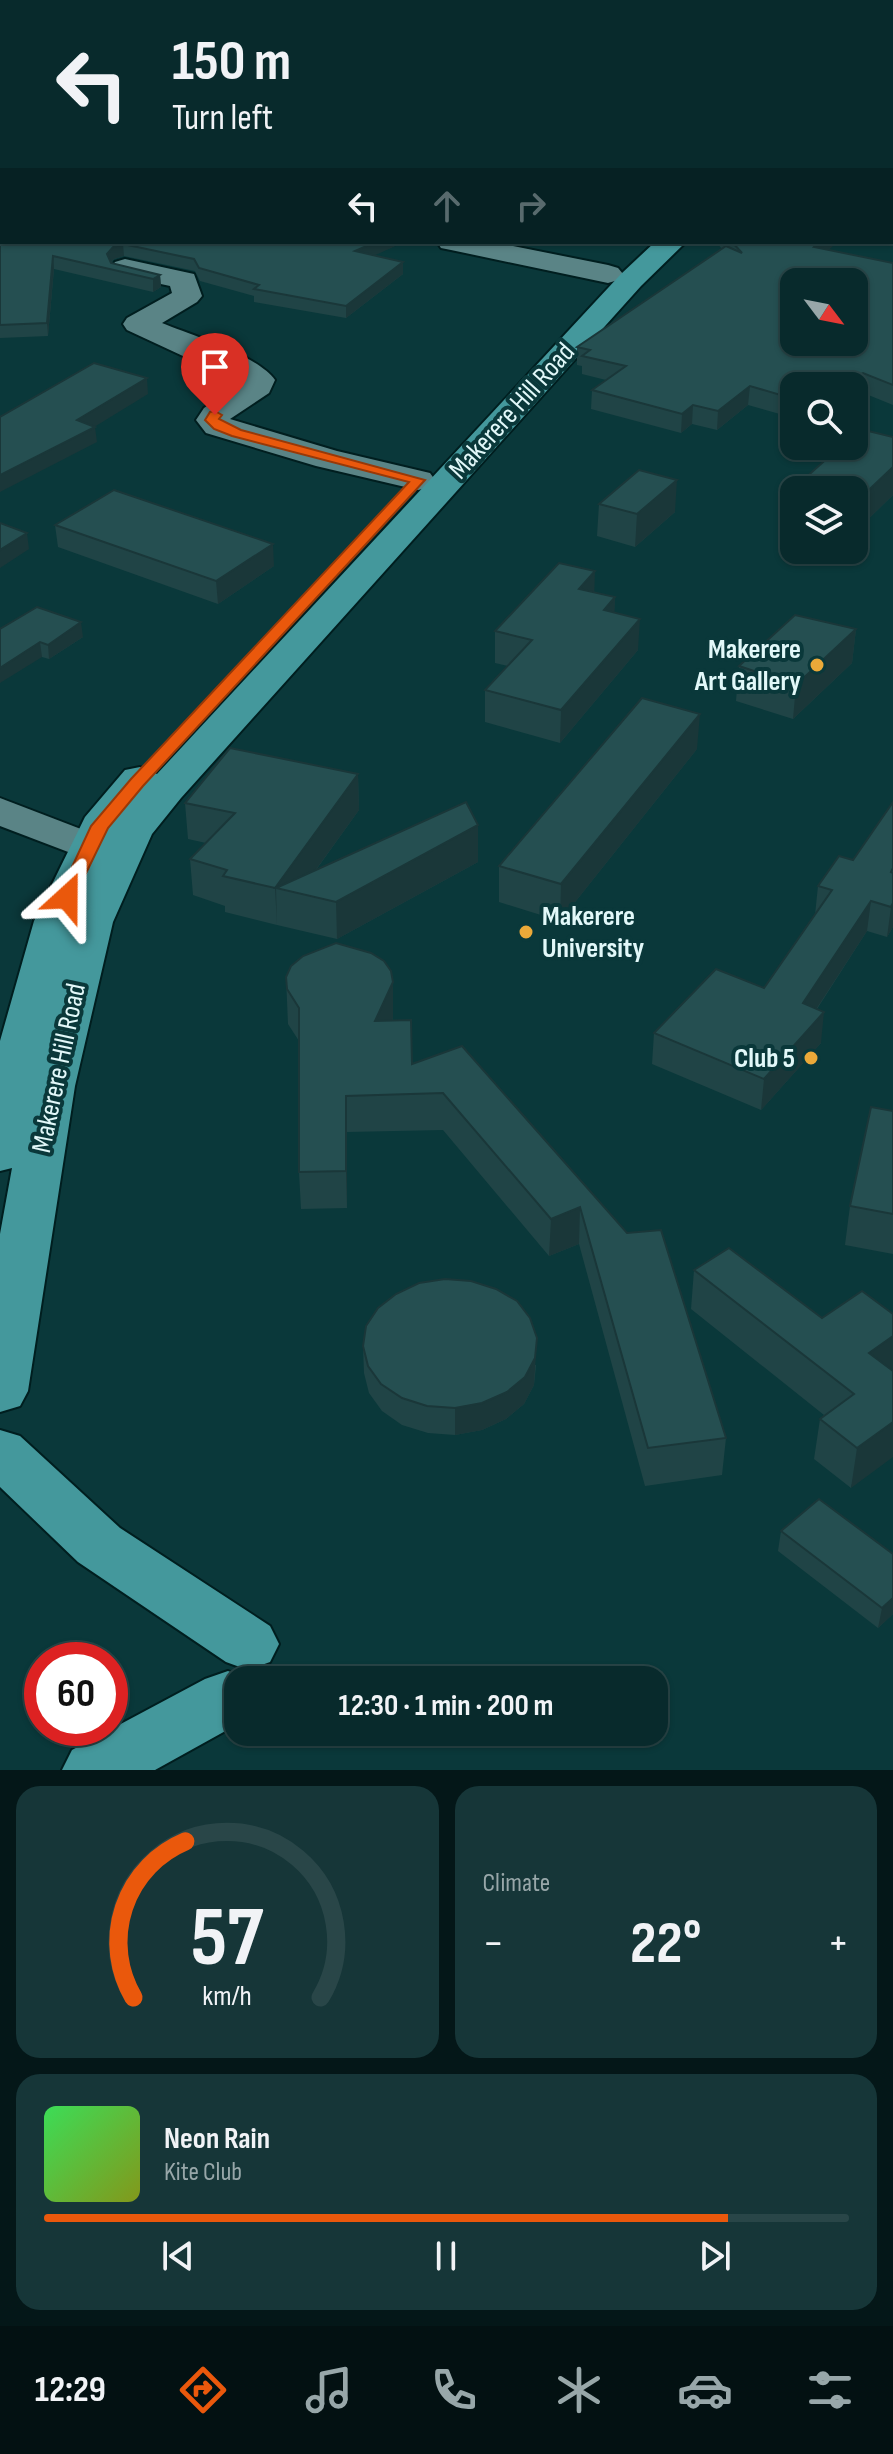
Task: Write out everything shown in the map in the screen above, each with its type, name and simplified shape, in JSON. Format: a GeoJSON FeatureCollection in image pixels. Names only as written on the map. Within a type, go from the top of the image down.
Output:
{"type":"FeatureCollection","features":[{"type":"Feature","properties":{"kind":"main road","name":"Makerere Hill Road"},"geometry":{"type":"LineString","coordinates":[[0,1391],[51,1086],[91,922],[103,852],[100,826],[639,244]]}},
{"type":"Feature","properties":{"kind":"main road","name":"Makerere Hill Road"},"geometry":{"type":"LineString","coordinates":[[0,1154],[12,1086],[56,921],[103,852],[132,831],[166,789],[631,280],[670,244]]}},
{"type":"Feature","properties":{"kind":"main road"},"geometry":{"type":"LineString","coordinates":[[0,1452],[238,1671],[95,1770]]}},
{"type":"Feature","properties":{"kind":"street"},"geometry":{"type":"LineString","coordinates":[[461,244],[608,274]]}},
{"type":"Feature","properties":{"kind":"street"},"geometry":{"type":"LineString","coordinates":[[125,268],[184,280],[187,296],[138,324],[236,366],[259,380],[258,386],[249,394],[215,415],[212,420],[218,426],[328,459],[418,480]]}},
{"type":"Feature","properties":{"kind":"street"},"geometry":{"type":"LineString","coordinates":[[0,811],[103,852]]}},
{"type":"Feature","properties":{"kind":"building"},"geometry":{"type":"Polygon","coordinates":[[[0,244],[123,244],[113,247],[107,254],[111,263],[160,275],[153,279],[53,256],[47,323],[0,325],[0,244]]]}},
{"type":"Feature","properties":{"kind":"building"},"geometry":{"type":"Polygon","coordinates":[[[123,244],[371,244],[355,251],[403,262],[346,306],[254,289],[259,285],[199,268],[194,259],[123,244]]]}},
{"type":"Feature","properties":{"kind":"building"},"geometry":{"type":"Polygon","coordinates":[[[734,244],[818,244],[814,247],[893,263],[893,385],[868,375],[868,372],[780,372],[780,395],[750,386],[718,411],[693,405],[682,414],[592,390],[626,366],[582,356],[590,350],[577,347],[726,246],[742,253],[734,244]]]}},
{"type":"Feature","properties":{"kind":"building"},"geometry":{"type":"Polygon","coordinates":[[[94,363],[147,378],[77,420],[95,427],[0,475],[0,417],[94,363]]]}},
{"type":"Feature","properties":{"kind":"building"},"geometry":{"type":"Polygon","coordinates":[[[868,431],[893,437],[893,467],[868,491],[868,476],[807,476],[825,460],[868,460],[868,431]]]}},
{"type":"Feature","properties":{"kind":"building"},"geometry":{"type":"Polygon","coordinates":[[[639,470],[677,480],[637,514],[599,504],[639,470]]]}},
{"type":"Feature","properties":{"kind":"building"},"geometry":{"type":"Polygon","coordinates":[[[114,490],[273,544],[216,581],[55,525],[114,490]]]}},
{"type":"Feature","properties":{"kind":"building"},"geometry":{"type":"Polygon","coordinates":[[[0,523],[27,533],[0,550],[0,523]]]}},
{"type":"Feature","properties":{"kind":"building"},"geometry":{"type":"Polygon","coordinates":[[[559,563],[595,571],[579,589],[615,597],[604,610],[640,619],[561,710],[485,690],[532,640],[495,631],[559,563]]]}},
{"type":"Feature","properties":{"kind":"building"},"geometry":{"type":"Polygon","coordinates":[[[37,607],[81,622],[48,645],[40,642],[0,668],[0,629],[37,607]]]}},
{"type":"Feature","properties":{"kind":"building"},"geometry":{"type":"Polygon","coordinates":[[[795,615],[856,629],[796,685],[739,666],[795,615]]]}},
{"type":"Feature","properties":{"kind":"building"},"geometry":{"type":"Polygon","coordinates":[[[642,698],[700,714],[561,884],[499,866],[642,698]]]}},
{"type":"Feature","properties":{"kind":"building"},"geometry":{"type":"Polygon","coordinates":[[[230,748],[358,774],[275,888],[223,876],[227,870],[190,859],[235,813],[185,803],[230,748]]]}},
{"type":"Feature","properties":{"kind":"building"},"geometry":{"type":"Polygon","coordinates":[[[466,802],[478,825],[336,902],[276,888],[466,802]]]}},
{"type":"Feature","properties":{"kind":"building"},"geometry":{"type":"Polygon","coordinates":[[[893,802],[893,903],[891,907],[871,901],[803,1003],[824,1012],[764,1079],[654,1033],[716,969],[764,988],[832,890],[818,886],[839,856],[853,860],[893,802]]]}},
{"type":"Feature","properties":{"kind":"building"},"geometry":{"type":"Polygon","coordinates":[[[336,943],[371,953],[384,961],[391,971],[393,982],[375,1021],[411,1020],[412,1064],[462,1046],[627,1233],[661,1230],[726,1438],[648,1448],[580,1207],[551,1219],[443,1093],[346,1096],[346,1171],[299,1172],[299,1008],[287,989],[286,977],[291,966],[303,956],[336,943]]]}},
{"type":"Feature","properties":{"kind":"building"},"geometry":{"type":"Polygon","coordinates":[[[871,1107],[893,1111],[893,1214],[850,1206],[871,1107]]]}},
{"type":"Feature","properties":{"kind":"building"},"geometry":{"type":"Polygon","coordinates":[[[729,1248],[822,1318],[862,1291],[893,1314],[893,1336],[869,1353],[893,1371],[893,1422],[857,1448],[820,1419],[854,1394],[694,1270],[729,1248]]]}},
{"type":"Feature","properties":{"kind":"building"},"geometry":{"type":"Polygon","coordinates":[[[445,1279],[471,1281],[496,1289],[517,1301],[530,1318],[537,1338],[535,1358],[525,1377],[507,1392],[482,1403],[455,1408],[427,1406],[402,1398],[381,1384],[368,1366],[363,1346],[366,1326],[378,1308],[396,1294],[419,1283],[445,1279]]]}},
{"type":"Feature","properties":{"kind":"building"},"geometry":{"type":"Polygon","coordinates":[[[819,1499],[893,1554],[893,1598],[882,1608],[781,1531],[819,1499]]]}},
{"type":"Feature","properties":{"kind":"place","name":"Makerere Art Gallery"},"geometry":{"type":"Point","coordinates":[817,665]}},
{"type":"Feature","properties":{"kind":"place","name":"Makerere University"},"geometry":{"type":"Point","coordinates":[526,932]}},
{"type":"Feature","properties":{"kind":"place","name":"Club 5"},"geometry":{"type":"Point","coordinates":[811,1058]}},
{"type":"Feature","properties":{"kind":"route"},"geometry":{"type":"LineString","coordinates":[[67,897],[100,826],[418,480],[236,433],[218,426],[212,420],[215,415]]}}]}
